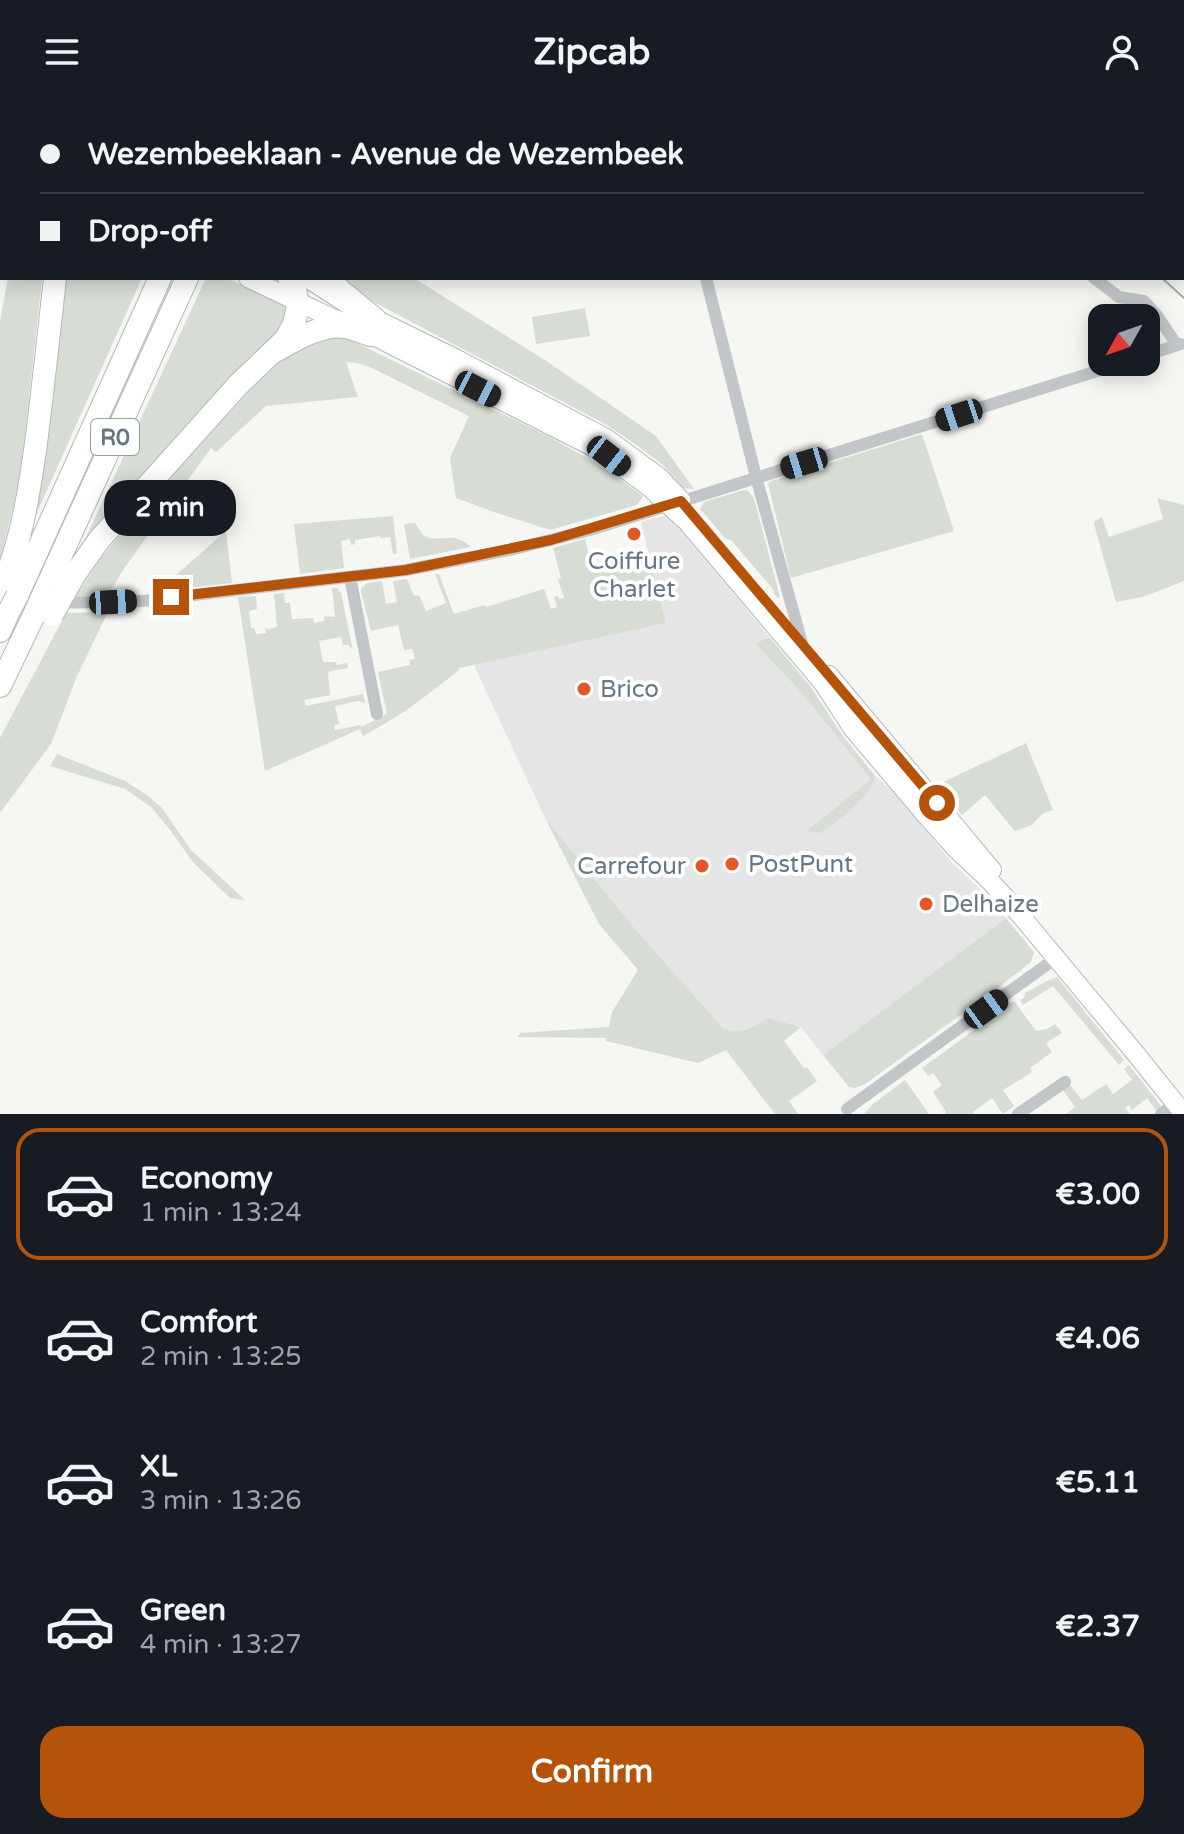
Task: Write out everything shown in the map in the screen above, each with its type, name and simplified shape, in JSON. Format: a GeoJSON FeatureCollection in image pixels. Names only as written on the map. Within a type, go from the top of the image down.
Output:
{"type":"FeatureCollection","features":[{"type":"Feature","properties":{"kind":"highway"},"geometry":{"type":"LineString","coordinates":[[5,608],[10,568],[27,504],[55,280]]}},
{"type":"Feature","properties":{"kind":"highway","name":"R0"},"geometry":{"type":"LineString","coordinates":[[5,608],[159,280]]}},
{"type":"Feature","properties":{"kind":"highway","name":"R0"},"geometry":{"type":"LineString","coordinates":[[4,677],[48,605],[186,280]]}},
{"type":"Feature","properties":{"kind":"highway"},"geometry":{"type":"LineString","coordinates":[[48,605],[99,540],[238,385],[286,339],[294,324],[299,302],[290,280]]}},
{"type":"Feature","properties":{"kind":"highway"},"geometry":{"type":"LineString","coordinates":[[330,280],[372,327]]}},
{"type":"Feature","properties":{"kind":"highway"},"geometry":{"type":"LineString","coordinates":[[273,352],[296,339],[323,330],[372,327]]}},
{"type":"Feature","properties":{"kind":"main road"},"geometry":{"type":"LineString","coordinates":[[252,280],[350,324],[372,327],[455,358],[606,438],[658,476],[687,522],[823,683],[853,729],[957,850],[1006,898],[1176,1107]]}},
{"type":"Feature","properties":{"kind":"main road"},"geometry":{"type":"LineString","coordinates":[[310,280],[355,309],[372,327]]}},
{"type":"Feature","properties":{"kind":"main road"},"geometry":{"type":"LineString","coordinates":[[676,503],[802,643],[1176,1107]]}},
{"type":"Feature","properties":{"kind":"street"},"geometry":{"type":"LineString","coordinates":[[707,280],[802,643]]}},
{"type":"Feature","properties":{"kind":"street"},"geometry":{"type":"LineString","coordinates":[[1097,280],[1119,297],[1144,301],[1156,314],[1180,344],[1160,350]]}},
{"type":"Feature","properties":{"kind":"street"},"geometry":{"type":"LineString","coordinates":[[5,608],[143,601],[406,570],[514,549],[590,530],[1088,374]]}},
{"type":"Feature","properties":{"kind":"street"},"geometry":{"type":"LineString","coordinates":[[350,577],[377,714]]}},
{"type":"Feature","properties":{"kind":"street"},"geometry":{"type":"LineString","coordinates":[[847,1109],[1056,958]]}},
{"type":"Feature","properties":{"kind":"street"},"geometry":{"type":"LineString","coordinates":[[1018,1114],[1065,1082]]}},
{"type":"Feature","properties":{"kind":"shaded area"},"geometry":{"type":"Polygon","coordinates":[[[8,280],[42,280],[23,454],[0,560],[0,321],[8,280]]]}},
{"type":"Feature","properties":{"kind":"shaded area"},"geometry":{"type":"Polygon","coordinates":[[[62,280],[141,280],[26,537],[62,280]]]}},
{"type":"Feature","properties":{"kind":"shaded area"},"geometry":{"type":"Polygon","coordinates":[[[205,280],[231,280],[291,309],[282,331],[69,574],[205,280]]]}},
{"type":"Feature","properties":{"kind":"shaded area"},"geometry":{"type":"Polygon","coordinates":[[[338,280],[417,280],[548,362],[656,436],[694,489],[683,488],[662,464],[607,425],[351,290],[338,280]]]}},
{"type":"Feature","properties":{"kind":"shaded area"},"geometry":{"type":"Polygon","coordinates":[[[585,308],[590,336],[536,344],[532,317],[585,308]]]}},
{"type":"Feature","properties":{"kind":"shaded area"},"geometry":{"type":"Polygon","coordinates":[[[342,336],[550,437],[604,468],[643,496],[637,505],[550,530],[456,498],[450,458],[469,416],[372,368],[346,362],[358,397],[266,406],[216,452],[211,448],[108,595],[76,596],[139,511],[272,366],[304,343],[342,336]]]}},
{"type":"Feature","properties":{"kind":"shaded area"},"geometry":{"type":"Polygon","coordinates":[[[922,434],[954,531],[791,578],[768,484],[922,434]]]}},
{"type":"Feature","properties":{"kind":"shaded area"},"geometry":{"type":"Polygon","coordinates":[[[747,490],[754,498],[780,597],[777,598],[731,540],[726,539],[700,509],[704,502],[747,490]]]}},
{"type":"Feature","properties":{"kind":"shaded area"},"geometry":{"type":"Polygon","coordinates":[[[1157,498],[1184,505],[1184,581],[1143,597],[1116,602],[1095,521],[1102,517],[1109,537],[1163,519],[1157,498]]]}},
{"type":"Feature","properties":{"kind":"shaded area"},"geometry":{"type":"Polygon","coordinates":[[[668,515],[810,686],[842,735],[875,776],[894,792],[954,865],[1006,918],[823,1055],[801,1027],[768,1018],[743,1031],[724,1029],[636,930],[545,818],[473,663],[666,623],[641,522],[668,515]]]}},
{"type":"Feature","properties":{"kind":"shaded area"},"geometry":{"type":"Polygon","coordinates":[[[393,516],[397,553],[393,554],[390,537],[355,540],[355,544],[351,545],[350,539],[341,541],[344,568],[300,574],[294,524],[393,516]]]}},
{"type":"Feature","properties":{"kind":"shaded area"},"geometry":{"type":"Polygon","coordinates":[[[415,523],[427,537],[457,539],[471,547],[410,559],[404,524],[415,523]]]}},
{"type":"Feature","properties":{"kind":"shaded area"},"geometry":{"type":"Polygon","coordinates":[[[226,531],[232,583],[158,591],[226,531]]]}},
{"type":"Feature","properties":{"kind":"shaded area"},"geometry":{"type":"Polygon","coordinates":[[[585,539],[591,565],[601,562],[605,573],[628,567],[624,553],[632,551],[637,567],[645,565],[644,555],[649,554],[666,623],[459,668],[412,706],[363,736],[360,729],[265,771],[238,597],[256,596],[257,609],[249,611],[251,628],[256,634],[266,633],[265,627],[277,627],[274,594],[284,593],[285,603],[290,603],[292,619],[313,618],[314,623],[324,621],[324,616],[335,617],[332,588],[337,588],[341,593],[353,650],[343,645],[341,637],[319,641],[323,662],[336,662],[337,665],[347,663],[348,668],[328,673],[330,695],[304,700],[306,706],[363,694],[365,703],[358,701],[335,706],[339,724],[334,725],[335,730],[361,727],[387,714],[378,672],[410,665],[409,660],[415,659],[412,649],[404,650],[398,625],[371,631],[361,592],[367,583],[382,581],[386,604],[397,602],[393,581],[407,579],[414,596],[419,595],[426,611],[446,603],[435,574],[439,574],[454,614],[544,589],[551,609],[557,607],[554,597],[564,598],[553,548],[585,539]]]}},
{"type":"Feature","properties":{"kind":"shaded area"},"geometry":{"type":"Polygon","coordinates":[[[108,612],[77,676],[51,744],[0,813],[0,738],[66,613],[108,612]]]}},
{"type":"Feature","properties":{"kind":"shaded area"},"geometry":{"type":"Polygon","coordinates":[[[770,638],[810,686],[842,735],[875,776],[860,801],[820,833],[807,831],[871,779],[802,693],[756,644],[770,638]]]}},
{"type":"Feature","properties":{"kind":"shaded area"},"geometry":{"type":"Polygon","coordinates":[[[1026,743],[1053,810],[1042,814],[1032,825],[1015,831],[985,795],[962,815],[937,785],[1026,743]]]}},
{"type":"Feature","properties":{"kind":"shaded area"},"geometry":{"type":"Polygon","coordinates":[[[57,754],[125,781],[147,795],[162,808],[191,850],[245,900],[230,898],[192,861],[151,807],[125,789],[50,766],[57,754]]]}},
{"type":"Feature","properties":{"kind":"shaded area"},"geometry":{"type":"Polygon","coordinates":[[[545,818],[636,930],[724,1029],[741,1031],[768,1018],[801,1027],[784,1041],[817,1081],[789,1101],[798,1114],[775,1114],[726,1050],[698,1063],[606,1041],[606,1038],[517,1037],[520,1033],[609,1027],[612,1012],[638,970],[599,924],[545,818]]]}},
{"type":"Feature","properties":{"kind":"shaded area"},"geometry":{"type":"Polygon","coordinates":[[[1006,918],[1034,952],[1031,962],[865,1084],[849,1087],[823,1055],[1006,918]]]}},
{"type":"Feature","properties":{"kind":"shaded area"},"geometry":{"type":"Polygon","coordinates":[[[1057,977],[1124,1060],[1119,1065],[1053,986],[1023,1005],[1020,1000],[1025,993],[1057,977]]]}},
{"type":"Feature","properties":{"kind":"shaded area"},"geometry":{"type":"Polygon","coordinates":[[[1014,1001],[1036,1031],[1055,1024],[1062,1033],[1046,1043],[1052,1052],[1030,1068],[1032,1072],[1003,1090],[1014,1106],[1003,1114],[992,1098],[973,1114],[945,1114],[933,1092],[942,1085],[933,1073],[928,1076],[922,1068],[1014,1001]]]}},
{"type":"Feature","properties":{"kind":"shaded area"},"geometry":{"type":"Polygon","coordinates":[[[1129,1065],[1161,1106],[1156,1110],[1147,1098],[1132,1110],[1129,1105],[1125,1108],[1130,1114],[1066,1114],[1075,1107],[1063,1090],[1070,1085],[1082,1100],[1106,1084],[1113,1094],[1132,1080],[1124,1069],[1129,1065]]]}},
{"type":"Feature","properties":{"kind":"shaded area"},"geometry":{"type":"Polygon","coordinates":[[[905,1080],[929,1114],[864,1114],[873,1104],[905,1080]]]}},
{"type":"Feature","properties":{"kind":"tram line"},"geometry":{"type":"LineString","coordinates":[[1164,280],[1184,298]]}},
{"type":"Feature","properties":{"kind":"place","name":"Coiffure Charlet"},"geometry":{"type":"Point","coordinates":[634,534]}},
{"type":"Feature","properties":{"kind":"place","name":"Brico"},"geometry":{"type":"Point","coordinates":[584,689]}},
{"type":"Feature","properties":{"kind":"place","name":"PostPunt"},"geometry":{"type":"Point","coordinates":[732,864]}},
{"type":"Feature","properties":{"kind":"place","name":"Carrefour"},"geometry":{"type":"Point","coordinates":[702,866]}},
{"type":"Feature","properties":{"kind":"place","name":"Delhaize"},"geometry":{"type":"Point","coordinates":[926,904]}},
{"type":"Feature","properties":{"kind":"route"},"geometry":{"type":"LineString","coordinates":[[171,597],[406,570],[551,540],[681,501],[937,803]]}}]}
